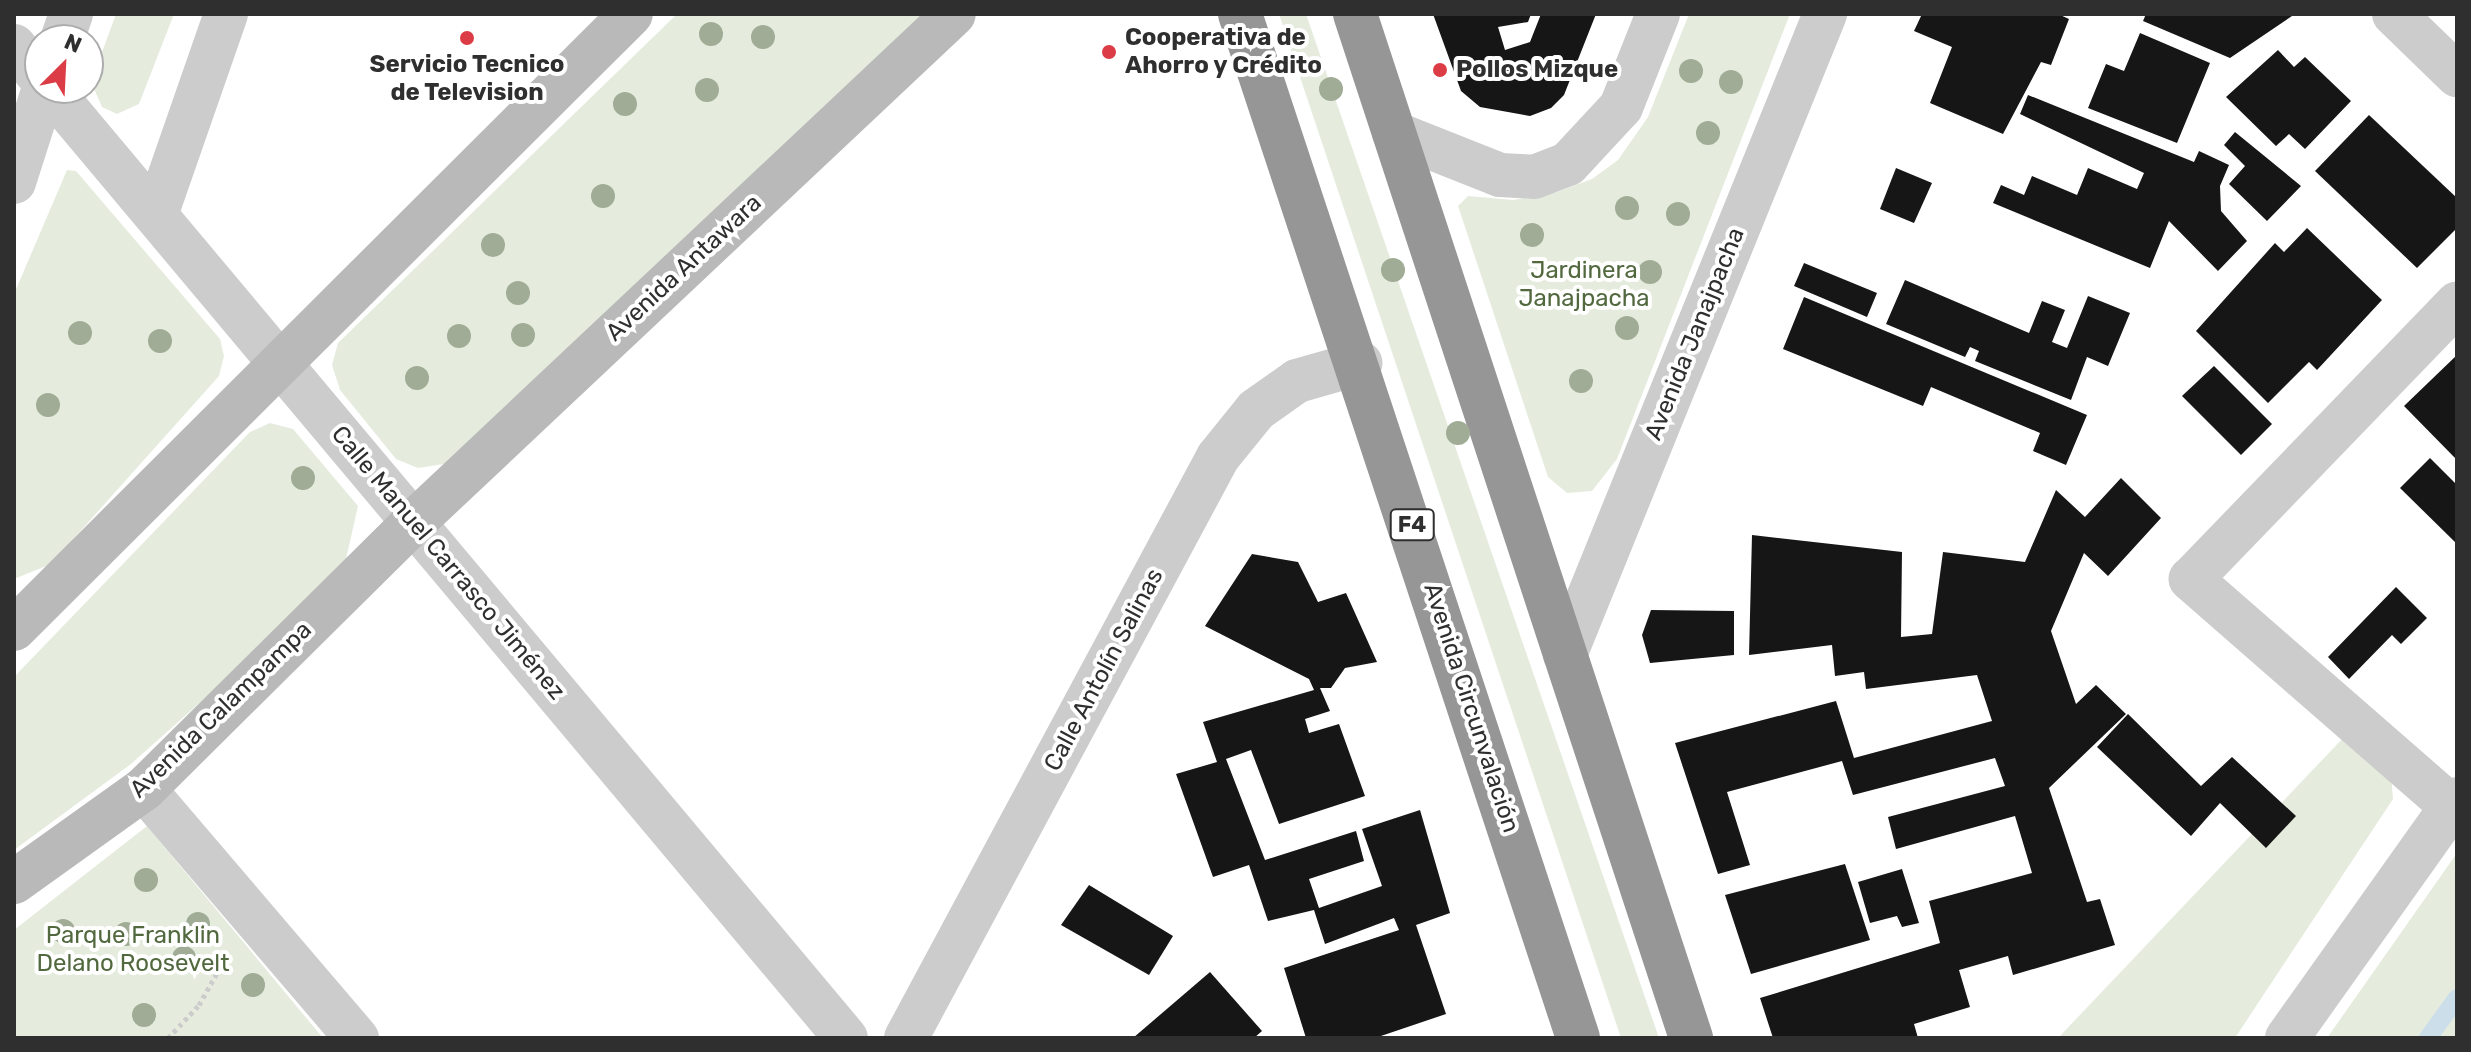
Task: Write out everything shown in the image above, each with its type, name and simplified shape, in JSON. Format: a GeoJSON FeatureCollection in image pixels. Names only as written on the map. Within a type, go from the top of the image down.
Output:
{"type":"FeatureCollection","features":[{"type":"Feature","properties":{"kind":"highway","name":"Avenida Circunvalación"},"geometry":{"type":"LineString","coordinates":[[1240,14],[1360,363],[1578,1038]]}},
{"type":"Feature","properties":{"kind":"highway"},"geometry":{"type":"LineString","coordinates":[[1355,14],[1691,1038]]}},
{"type":"Feature","properties":{"kind":"street"},"geometry":{"type":"LineString","coordinates":[[157,212],[226,14]]}},
{"type":"Feature","properties":{"kind":"street"},"geometry":{"type":"LineString","coordinates":[[14,629],[631,14]]}},
{"type":"Feature","properties":{"kind":"street","name":"Avenida Antawara"},"geometry":{"type":"LineString","coordinates":[[414,522],[954,14]]}},
{"type":"Feature","properties":{"kind":"street"},"geometry":{"type":"LineString","coordinates":[[1394,133],[1500,175],[1534,177],[1568,164],[1621,107],[1658,14]]}},
{"type":"Feature","properties":{"kind":"street","name":"Avenida Janajpacha"},"geometry":{"type":"LineString","coordinates":[[1565,655],[1825,14]]}},
{"type":"Feature","properties":{"kind":"street"},"geometry":{"type":"LineString","coordinates":[[2394,14],[2457,75]]}},
{"type":"Feature","properties":{"kind":"street"},"geometry":{"type":"LineString","coordinates":[[14,182],[41,104]]}},
{"type":"Feature","properties":{"kind":"street","name":"Calle Manuel Carrasco Jiménez"},"geometry":{"type":"LineString","coordinates":[[61,104],[157,212],[846,1038]]}},
{"type":"Feature","properties":{"kind":"street"},"geometry":{"type":"LineString","coordinates":[[2287,1038],[2454,803],[2191,579],[2457,304]]}},
{"type":"Feature","properties":{"kind":"street","name":"Calle Antolín Salinas"},"geometry":{"type":"LineString","coordinates":[[906,1038],[1218,457],[1256,410],[1297,381],[1360,363]]}},
{"type":"Feature","properties":{"kind":"street","name":"Avenida Calampampa"},"geometry":{"type":"LineString","coordinates":[[14,882],[144,789],[414,522]]}},
{"type":"Feature","properties":{"kind":"street"},"geometry":{"type":"LineString","coordinates":[[144,789],[357,1038]]}},
{"type":"Feature","properties":{"kind":"path"},"geometry":{"type":"LineString","coordinates":[[168,1038],[199,1005],[250,910]]}},
{"type":"Feature","properties":{"kind":"green space"},"geometry":{"type":"Polygon","coordinates":[[[116,14],[174,14],[139,104],[117,114],[101,104],[104,104],[104,47],[116,14]]]}},
{"type":"Feature","properties":{"kind":"green space"},"geometry":{"type":"Polygon","coordinates":[[[677,14],[928,14],[444,464],[418,468],[396,459],[340,390],[332,365],[338,343],[677,14]]]}},
{"type":"Feature","properties":{"kind":"green space"},"geometry":{"type":"Polygon","coordinates":[[[1279,14],[1306,14],[1659,1038],[1621,1038],[1279,14]]]}},
{"type":"Feature","properties":{"kind":"green space","name":"Jardinera Janajpacha"},"geometry":{"type":"Polygon","coordinates":[[[1689,14],[1790,14],[1617,459],[1592,491],[1567,493],[1548,477],[1458,206],[1468,196],[1513,200],[1557,192],[1592,179],[1618,160],[1648,117],[1689,14]]]}},
{"type":"Feature","properties":{"kind":"green space"},"geometry":{"type":"Polygon","coordinates":[[[67,170],[76,171],[220,339],[224,356],[219,376],[51,564],[14,579],[14,294],[67,170]]]}},
{"type":"Feature","properties":{"kind":"green space"},"geometry":{"type":"Polygon","coordinates":[[[270,423],[293,429],[358,506],[346,559],[307,607],[131,764],[14,850],[14,677],[250,432],[270,423]]]}},
{"type":"Feature","properties":{"kind":"green space"},"geometry":{"type":"Polygon","coordinates":[[[2345,736],[2391,774],[2393,799],[2235,1038],[2058,1038],[2345,736]]]}},
{"type":"Feature","properties":{"kind":"green space","name":"Parque Franklin Delano Roosevelt"},"geometry":{"type":"Polygon","coordinates":[[[147,826],[323,1038],[14,1038],[14,930],[147,826]]]}},
{"type":"Feature","properties":{"kind":"green space"},"geometry":{"type":"Polygon","coordinates":[[[2457,853],[2457,1038],[2327,1038],[2457,853]]]}},
{"type":"Feature","properties":{"kind":"building"},"geometry":{"type":"Polygon","coordinates":[[[1433,14],[1531,14],[1528,22],[1498,27],[1505,50],[1530,42],[1541,14],[1596,14],[1564,95],[1551,108],[1530,116],[1480,107],[1461,91],[1433,14]]]}},
{"type":"Feature","properties":{"kind":"building"},"geometry":{"type":"Polygon","coordinates":[[[1922,14],[2058,14],[2069,19],[2051,65],[2041,62],[2003,134],[1930,103],[1952,47],[1914,31],[1922,14]]]}},
{"type":"Feature","properties":{"kind":"building"},"geometry":{"type":"Polygon","coordinates":[[[2146,14],[2295,14],[2230,58],[2143,21],[2146,14]]]}},
{"type":"Feature","properties":{"kind":"building"},"geometry":{"type":"Polygon","coordinates":[[[2140,33],[2210,63],[2177,143],[2088,108],[2106,64],[2124,71],[2140,33]]]}},
{"type":"Feature","properties":{"kind":"building"},"geometry":{"type":"Polygon","coordinates":[[[2278,50],[2294,67],[2305,57],[2351,101],[2305,149],[2289,134],[2276,146],[2226,97],[2278,50]]]}},
{"type":"Feature","properties":{"kind":"building"},"geometry":{"type":"Polygon","coordinates":[[[2028,95],[2194,162],[2199,151],[2229,165],[2220,186],[2221,211],[2247,241],[2218,271],[2169,221],[2150,268],[1993,203],[2001,185],[2024,195],[2032,176],[2077,195],[2088,168],[2137,189],[2144,173],[2020,114],[2028,95]]]}},
{"type":"Feature","properties":{"kind":"building"},"geometry":{"type":"Polygon","coordinates":[[[2369,115],[2457,198],[2457,228],[2417,268],[2315,171],[2369,115]]]}},
{"type":"Feature","properties":{"kind":"building"},"geometry":{"type":"Polygon","coordinates":[[[2235,132],[2301,186],[2267,221],[2229,184],[2245,166],[2224,145],[2235,132]]]}},
{"type":"Feature","properties":{"kind":"building"},"geometry":{"type":"Polygon","coordinates":[[[1896,168],[1932,183],[1914,223],[1880,209],[1896,168]]]}},
{"type":"Feature","properties":{"kind":"building"},"geometry":{"type":"Polygon","coordinates":[[[2307,228],[2382,300],[2317,370],[2309,362],[2268,403],[2196,331],[2275,243],[2284,252],[2307,228]]]}},
{"type":"Feature","properties":{"kind":"building"},"geometry":{"type":"Polygon","coordinates":[[[1804,263],[1877,293],[1867,317],[1794,286],[1804,263]]]}},
{"type":"Feature","properties":{"kind":"building"},"geometry":{"type":"Polygon","coordinates":[[[1905,280],[2029,333],[2042,301],[2065,310],[2052,342],[2067,348],[2088,296],[2130,313],[2108,366],[2087,357],[2071,400],[1975,361],[1979,351],[1970,347],[1965,357],[1886,324],[1905,280]]]}},
{"type":"Feature","properties":{"kind":"building"},"geometry":{"type":"Polygon","coordinates":[[[1804,297],[2087,415],[2066,465],[2033,451],[2040,433],[1931,387],[1923,406],[1783,349],[1804,297]]]}},
{"type":"Feature","properties":{"kind":"building"},"geometry":{"type":"Polygon","coordinates":[[[2457,355],[2457,460],[2404,406],[2457,355]]]}},
{"type":"Feature","properties":{"kind":"building"},"geometry":{"type":"Polygon","coordinates":[[[2214,366],[2272,424],[2241,455],[2182,396],[2214,366]]]}},
{"type":"Feature","properties":{"kind":"building"},"geometry":{"type":"Polygon","coordinates":[[[2430,458],[2457,485],[2457,544],[2400,488],[2430,458]]]}},
{"type":"Feature","properties":{"kind":"building"},"geometry":{"type":"Polygon","coordinates":[[[2121,478],[2161,518],[2108,576],[2084,553],[2051,631],[2076,704],[2096,685],[2126,714],[2049,788],[2087,902],[2100,899],[2115,945],[2013,975],[2008,956],[1959,970],[1970,1007],[1914,1024],[1918,1038],[1773,1038],[1760,998],[1940,943],[1929,901],[2032,873],[2015,816],[1896,849],[1888,817],[2005,786],[1995,758],[1853,795],[1842,761],[1727,792],[1750,865],[1718,874],[1675,743],[1836,701],[1854,758],[1992,721],[1977,675],[1866,689],[1864,672],[1835,676],[1832,645],[1749,655],[1752,535],[1902,552],[1901,637],[1932,634],[1943,552],[2025,562],[2056,490],[2085,517],[2121,478]]]}},
{"type":"Feature","properties":{"kind":"building"},"geometry":{"type":"Polygon","coordinates":[[[1252,554],[1298,562],[1318,602],[1346,593],[1377,662],[1345,668],[1331,688],[1320,688],[1330,711],[1305,719],[1309,733],[1339,724],[1365,796],[1279,824],[1251,750],[1226,759],[1265,860],[1356,831],[1364,861],[1309,879],[1319,908],[1382,886],[1362,829],[1420,810],[1450,913],[1416,925],[1446,1014],[1375,1038],[1306,1038],[1284,968],[1399,930],[1394,918],[1325,944],[1314,910],[1268,921],[1249,865],[1213,877],[1176,774],[1217,762],[1203,722],[1314,690],[1309,679],[1205,626],[1252,554]]]}},
{"type":"Feature","properties":{"kind":"building"},"geometry":{"type":"Polygon","coordinates":[[[2396,587],[2427,618],[2401,644],[2392,635],[2349,679],[2328,657],[2396,587]]]}},
{"type":"Feature","properties":{"kind":"building"},"geometry":{"type":"Polygon","coordinates":[[[1651,610],[1734,611],[1734,655],[1650,663],[1642,635],[1651,610]]]}},
{"type":"Feature","properties":{"kind":"building"},"geometry":{"type":"Polygon","coordinates":[[[2128,714],[2201,786],[2232,757],[2296,816],[2266,848],[2220,803],[2191,836],[2097,747],[2128,714]]]}},
{"type":"Feature","properties":{"kind":"building"},"geometry":{"type":"Polygon","coordinates":[[[1845,864],[1870,940],[1751,974],[1725,895],[1845,864]]]}},
{"type":"Feature","properties":{"kind":"building"},"geometry":{"type":"Polygon","coordinates":[[[1902,869],[1919,923],[1902,927],[1897,916],[1870,923],[1858,882],[1902,869]]]}},
{"type":"Feature","properties":{"kind":"building"},"geometry":{"type":"Polygon","coordinates":[[[1089,885],[1173,936],[1149,975],[1061,925],[1089,885]]]}},
{"type":"Feature","properties":{"kind":"building"},"geometry":{"type":"Polygon","coordinates":[[[1210,972],[1262,1031],[1254,1038],[1133,1038],[1210,972]]]}},
{"type":"Feature","properties":{"kind":"waterway"},"geometry":{"type":"LineString","coordinates":[[2428,1038],[2457,998]]}},
{"type":"Feature","properties":{"kind":"place","name":"Servicio Tecnico de Television"},"geometry":{"type":"Point","coordinates":[467,38]}},
{"type":"Feature","properties":{"kind":"place","name":"Cooperativa de Ahorro y Crédito"},"geometry":{"type":"Point","coordinates":[1109,52]}},
{"type":"Feature","properties":{"kind":"place","name":"Pollos Mizque"},"geometry":{"type":"Point","coordinates":[1440,70]}}]}
